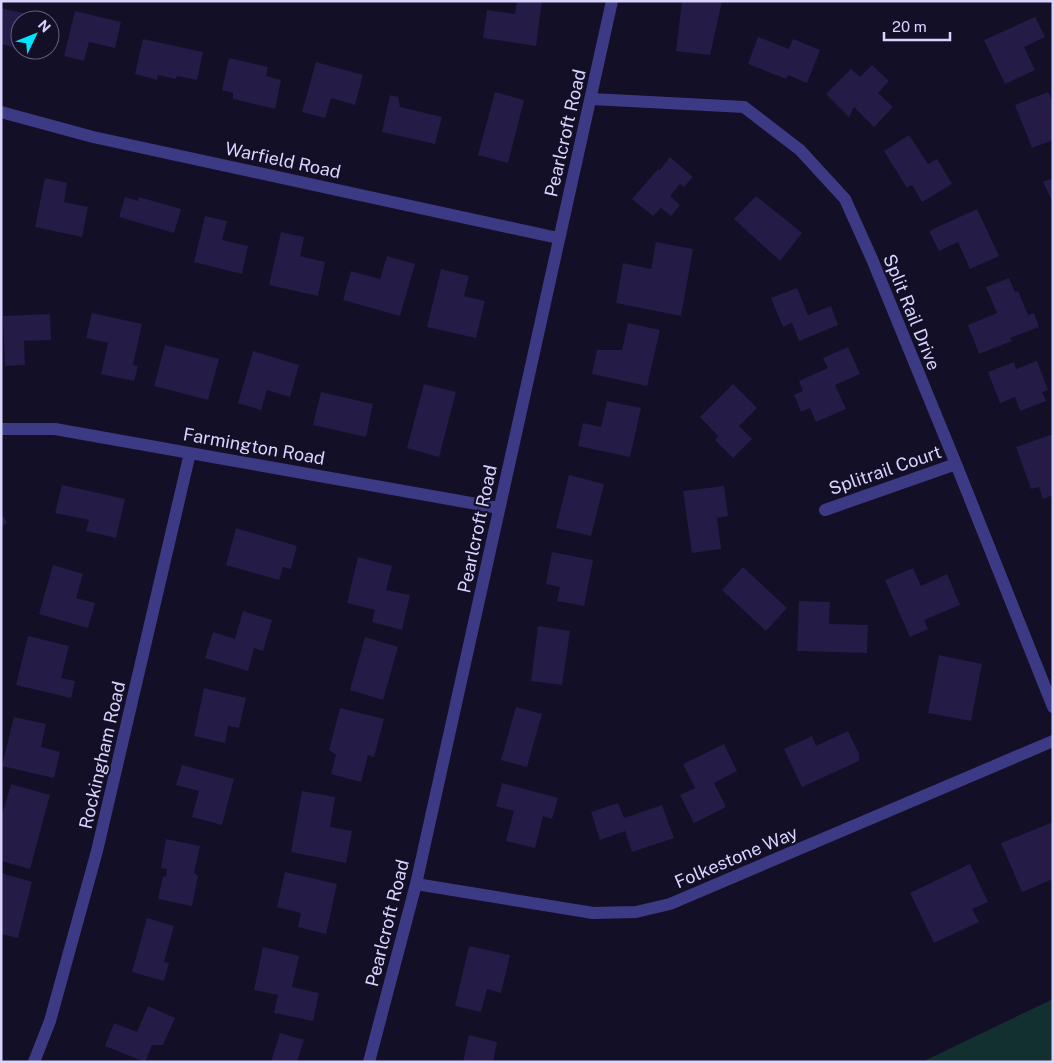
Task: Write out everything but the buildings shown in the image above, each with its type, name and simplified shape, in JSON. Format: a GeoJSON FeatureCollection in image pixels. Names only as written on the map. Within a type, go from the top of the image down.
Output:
{"type":"FeatureCollection","features":[{"type":"Feature","properties":{"kind":"street","name":"Pearlcroft Road"},"geometry":{"type":"LineString","coordinates":[[369,1062],[416,884],[612,1]]}},
{"type":"Feature","properties":{"kind":"street","name":"Split Rail Drive"},"geometry":{"type":"LineString","coordinates":[[592,98],[744,107],[800,150],[845,199],[876,268],[1053,707]]}},
{"type":"Feature","properties":{"kind":"street","name":"Warfield Road"},"geometry":{"type":"LineString","coordinates":[[1,112],[93,136],[558,238]]}},
{"type":"Feature","properties":{"kind":"street","name":"Farmington Road"},"geometry":{"type":"LineString","coordinates":[[1,429],[55,429],[499,508]]}},
{"type":"Feature","properties":{"kind":"street","name":"Rockingham Road"},"geometry":{"type":"LineString","coordinates":[[34,1062],[50,1021],[97,852],[190,453]]}},
{"type":"Feature","properties":{"kind":"street","name":"Splitrail Court"},"geometry":{"type":"LineString","coordinates":[[825,510],[956,464]]}},
{"type":"Feature","properties":{"kind":"street","name":"Folkestone Way"},"geometry":{"type":"LineString","coordinates":[[416,884],[593,913],[636,912],[670,904],[1053,741]]}},
{"type":"Feature","properties":{"kind":"green space"},"geometry":{"type":"Polygon","coordinates":[[[1053,999],[1053,1062],[922,1062],[1053,999]]]}}]}
